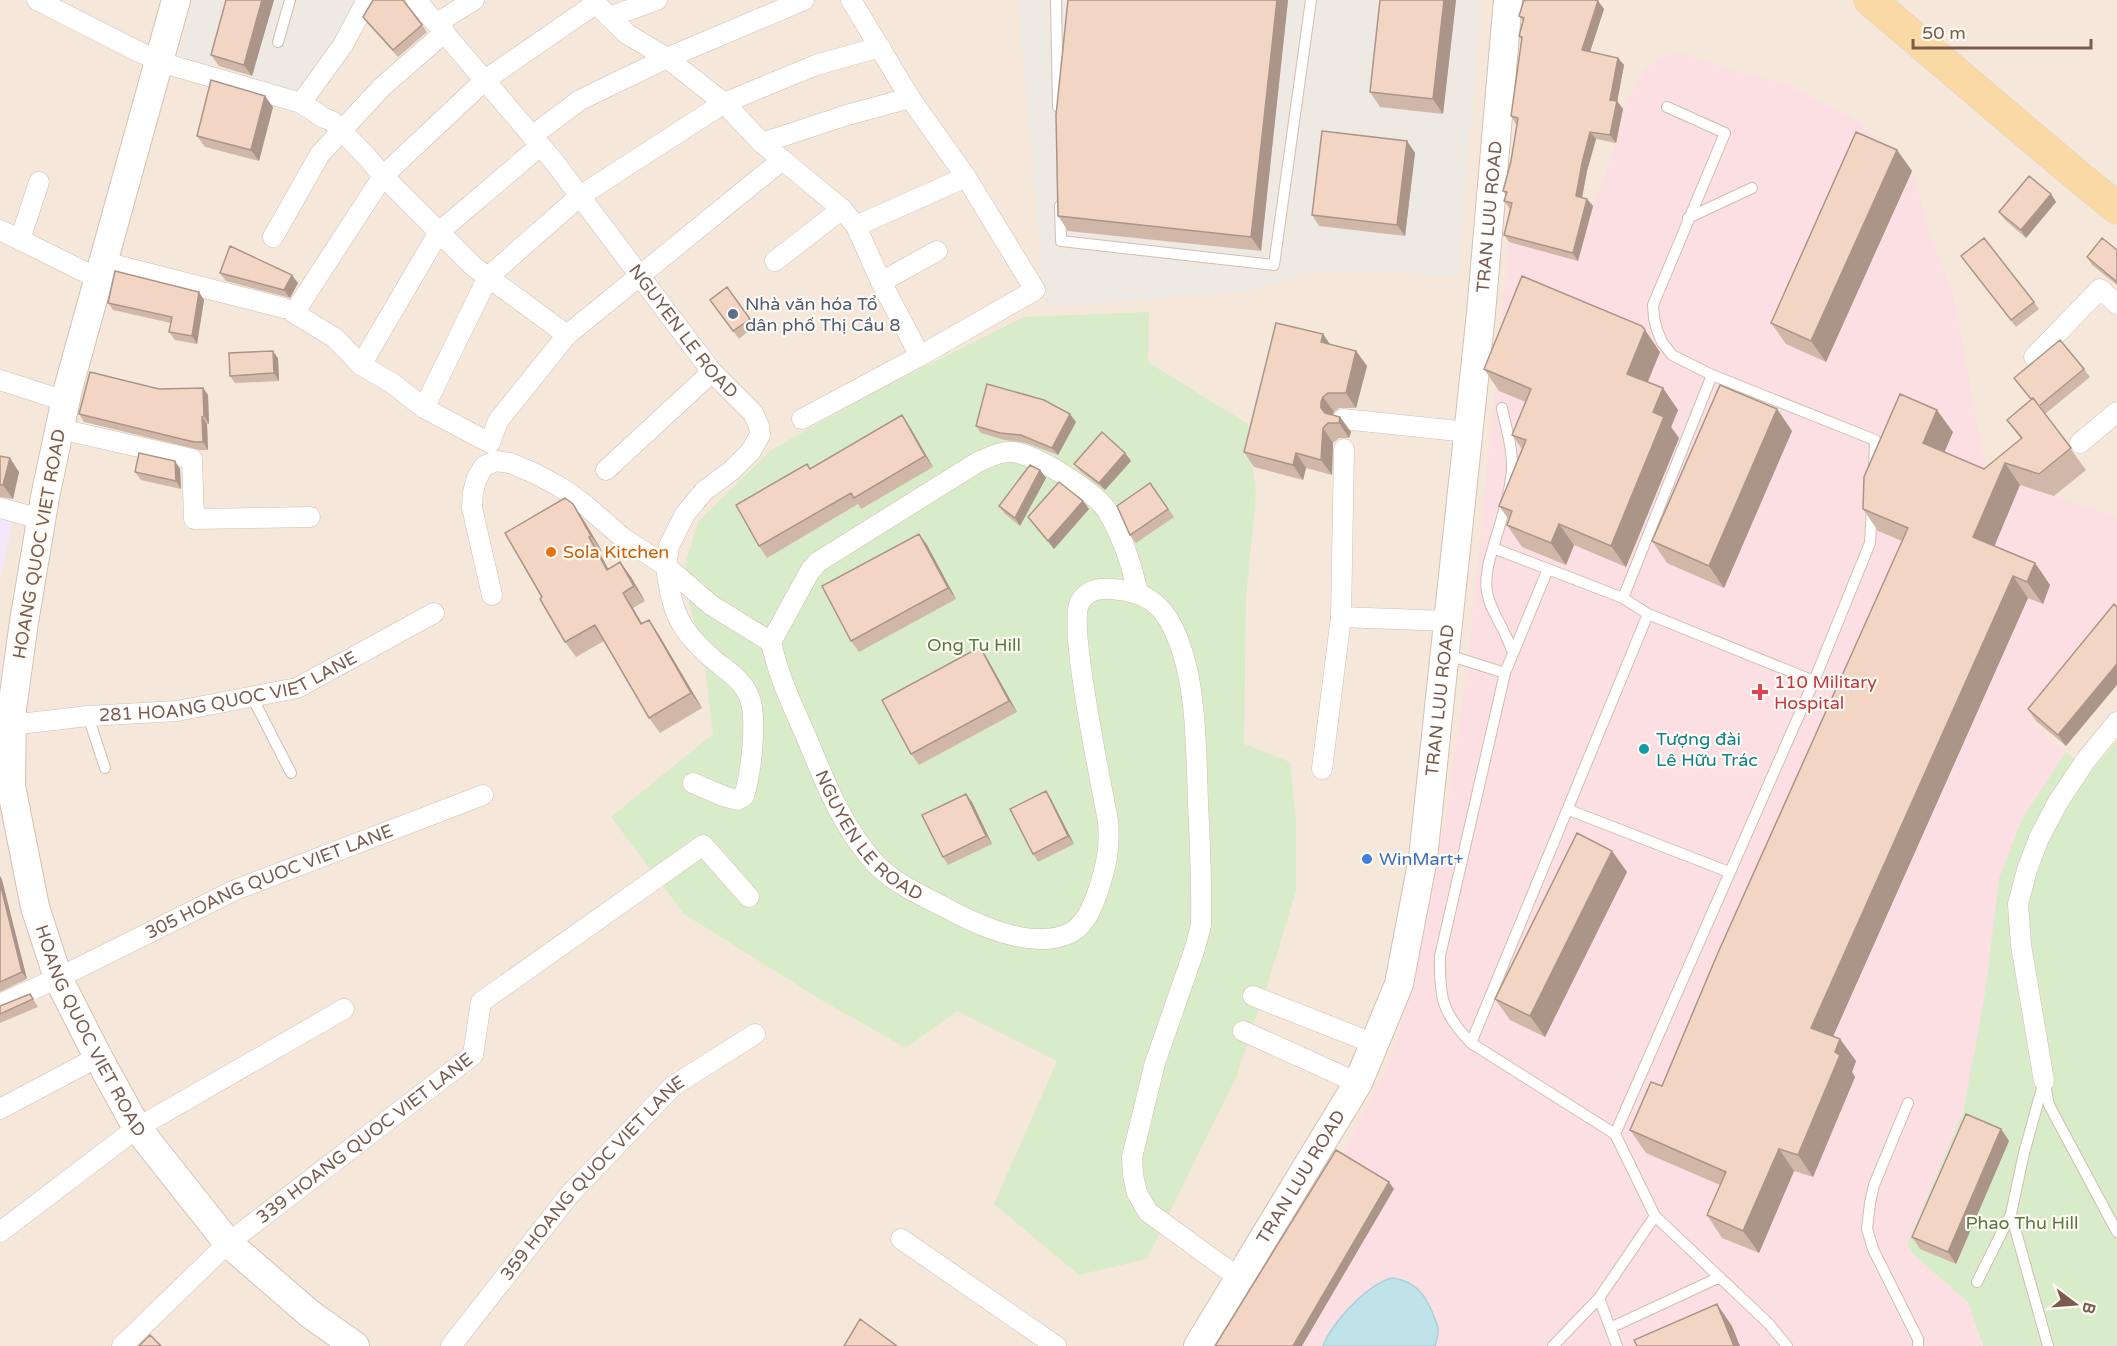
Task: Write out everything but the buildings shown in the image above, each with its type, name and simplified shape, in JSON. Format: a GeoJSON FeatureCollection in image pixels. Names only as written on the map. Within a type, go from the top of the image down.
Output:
{"type":"FeatureCollection","features":[{"type":"Feature","properties":{"kind":"main road","name":"HOANG QUOC VIET ROAD"},"geometry":{"type":"LineString","coordinates":[[176,0],[65,400],[41,519],[24,622],[5,786],[35,908],[58,978],[137,1128],[228,1243],[310,1314],[355,1346]]}},
{"type":"Feature","properties":{"kind":"main road","name":"TRAN LUU ROAD"},"geometry":{"type":"LineString","coordinates":[[1198,1346],[1358,1083],[1399,984],[1423,858],[1480,313],[1508,0]]}},
{"type":"Feature","properties":{"kind":"main road"},"geometry":{"type":"LineString","coordinates":[[1869,0],[2079,178],[2117,207]]}},
{"type":"Feature","properties":{"kind":"street"},"geometry":{"type":"LineString","coordinates":[[37,0],[139,52],[301,103],[332,121],[473,266],[567,335]]}},
{"type":"Feature","properties":{"kind":"street"},"geometry":{"type":"LineString","coordinates":[[301,103],[343,45],[367,0]]}},
{"type":"Feature","properties":{"kind":"street","name":"NGUYEN LE ROAD"},"geometry":{"type":"LineString","coordinates":[[416,0],[536,141],[712,372],[753,413],[759,426],[759,435],[751,451],[731,471],[705,491],[685,514],[669,546],[666,566]]}},
{"type":"Feature","properties":{"kind":"street"},"geometry":{"type":"LineString","coordinates":[[273,237],[320,154],[441,28],[474,0]]}},
{"type":"Feature","properties":{"kind":"street"},"geometry":{"type":"LineString","coordinates":[[609,17],[657,0]]}},
{"type":"Feature","properties":{"kind":"street"},"geometry":{"type":"LineString","coordinates":[[361,365],[439,231],[580,100],[667,58],[804,0]]}},
{"type":"Feature","properties":{"kind":"street"},"geometry":{"type":"LineString","coordinates":[[802,419],[920,356],[1035,290],[966,177],[910,98],[852,0]]}},
{"type":"Feature","properties":{"kind":"street"},"geometry":{"type":"LineString","coordinates":[[782,160],[567,335],[498,421],[489,443],[424,408],[392,383],[361,365],[335,338],[294,313],[383,176],[485,80],[593,2],[627,34],[667,58],[724,103],[782,160],[842,208],[856,226],[881,282],[920,356]]}},
{"type":"Feature","properties":{"kind":"street"},"geometry":{"type":"LineString","coordinates":[[424,408],[488,277],[580,196],[724,103],[816,65],[880,47]]}},
{"type":"Feature","properties":{"kind":"street"},"geometry":{"type":"LineString","coordinates":[[762,142],[910,98]]}},
{"type":"Feature","properties":{"kind":"street"},"geometry":{"type":"LineString","coordinates":[[856,226],[966,177]]}},
{"type":"Feature","properties":{"kind":"street"},"geometry":{"type":"LineString","coordinates":[[20,240],[39,182]]}},
{"type":"Feature","properties":{"kind":"street"},"geometry":{"type":"LineString","coordinates":[[775,261],[842,208]]}},
{"type":"Feature","properties":{"kind":"street"},"geometry":{"type":"LineString","coordinates":[[0,230],[101,271],[284,308]]}},
{"type":"Feature","properties":{"kind":"street"},"geometry":{"type":"LineString","coordinates":[[881,282],[937,251]]}},
{"type":"Feature","properties":{"kind":"street"},"geometry":{"type":"LineString","coordinates":[[2034,357],[2100,289],[2117,304]]}},
{"type":"Feature","properties":{"kind":"street"},"geometry":{"type":"LineString","coordinates":[[606,470],[712,372]]}},
{"type":"Feature","properties":{"kind":"street"},"geometry":{"type":"LineString","coordinates":[[0,380],[65,400]]}},
{"type":"Feature","properties":{"kind":"street"},"geometry":{"type":"LineString","coordinates":[[2080,443],[2117,412]]}},
{"type":"Feature","properties":{"kind":"street"},"geometry":{"type":"LineString","coordinates":[[1343,419],[1468,432]]}},
{"type":"Feature","properties":{"kind":"street"},"geometry":{"type":"LineString","coordinates":[[60,429],[192,459],[194,519],[310,517]]}},
{"type":"Feature","properties":{"kind":"street"},"geometry":{"type":"LineString","coordinates":[[1322,769],[1341,617],[1344,448]]}},
{"type":"Feature","properties":{"kind":"street"},"geometry":{"type":"LineString","coordinates":[[492,595],[472,507],[477,478],[484,466],[496,461],[510,463],[560,487],[584,504],[622,538],[666,566],[711,605],[771,642],[810,571],[818,562],[978,462],[997,453],[1014,452],[1034,458],[1092,495],[1107,510],[1131,561],[1138,594],[1165,613],[1182,651],[1188,678],[1196,745],[1201,925],[1155,1062],[1132,1157],[1133,1175],[1137,1193],[1148,1212],[1239,1278]]}},
{"type":"Feature","properties":{"kind":"street"},"geometry":{"type":"LineString","coordinates":[[0,508],[41,519]]}},
{"type":"Feature","properties":{"kind":"street"},"geometry":{"type":"LineString","coordinates":[[666,566],[672,605],[679,623],[714,660],[738,679],[749,696],[754,717],[748,782],[744,796],[737,800],[693,783]]}},
{"type":"Feature","properties":{"kind":"street","name":"NGUYEN LE ROAD"},"geometry":{"type":"LineString","coordinates":[[771,642],[776,666],[831,795],[858,841],[876,864],[906,886],[958,915],[1007,935],[1051,938],[1070,933],[1084,920],[1094,904],[1110,846],[1108,821],[1079,651],[1077,615],[1080,602],[1089,593],[1099,588],[1138,594]]}},
{"type":"Feature","properties":{"kind":"street","name":"281 HOANG QUOC VIET LANE"},"geometry":{"type":"LineString","coordinates":[[11,725],[177,711],[297,688],[434,613]]}},
{"type":"Feature","properties":{"kind":"street"},"geometry":{"type":"LineString","coordinates":[[1341,617],[1448,621]]}},
{"type":"Feature","properties":{"kind":"street"},"geometry":{"type":"LineString","coordinates":[[2044,1081],[2020,945],[2018,904],[2039,838],[2058,802],[2086,760],[2117,722]]}},
{"type":"Feature","properties":{"kind":"street","name":"305 HOANG QUOC VIET LANE"},"geometry":{"type":"LineString","coordinates":[[0,1004],[58,978],[235,890],[483,795]]}},
{"type":"Feature","properties":{"kind":"street","name":"339 HOANG QUOC VIET LANE"},"geometry":{"type":"LineString","coordinates":[[228,1243],[473,1055],[481,1002],[703,845],[749,897]]}},
{"type":"Feature","properties":{"kind":"street"},"geometry":{"type":"LineString","coordinates":[[1253,996],[1375,1044]]}},
{"type":"Feature","properties":{"kind":"street"},"geometry":{"type":"LineString","coordinates":[[0,1232],[137,1128],[344,1009]]}},
{"type":"Feature","properties":{"kind":"street"},"geometry":{"type":"LineString","coordinates":[[1242,1031],[1358,1083]]}},
{"type":"Feature","properties":{"kind":"street","name":"359 HOANG QUOC VIET LANE"},"geometry":{"type":"LineString","coordinates":[[451,1346],[570,1194],[673,1086],[755,1034]]}},
{"type":"Feature","properties":{"kind":"street"},"geometry":{"type":"LineString","coordinates":[[0,1109],[98,1057]]}},
{"type":"Feature","properties":{"kind":"street"},"geometry":{"type":"LineString","coordinates":[[901,1239],[1056,1346]]}},
{"type":"Feature","properties":{"kind":"street"},"geometry":{"type":"LineString","coordinates":[[122,1346],[228,1243]]}},
{"type":"Feature","properties":{"kind":"lane"},"geometry":{"type":"LineString","coordinates":[[278,42],[290,0]]}},
{"type":"Feature","properties":{"kind":"lane"},"geometry":{"type":"LineString","coordinates":[[1056,0],[1058,115]]}},
{"type":"Feature","properties":{"kind":"lane"},"geometry":{"type":"LineString","coordinates":[[1060,195],[1061,241],[1274,265],[1311,0]]}},
{"type":"Feature","properties":{"kind":"lane"},"geometry":{"type":"LineString","coordinates":[[1667,107],[1725,133],[1653,305],[1654,318],[1662,342],[1672,355],[1712,375],[1875,440],[1874,474]]}},
{"type":"Feature","properties":{"kind":"lane"},"geometry":{"type":"LineString","coordinates":[[1688,218],[1752,188]]}},
{"type":"Feature","properties":{"kind":"lane"},"geometry":{"type":"LineString","coordinates":[[1623,598],[1712,375]]}},
{"type":"Feature","properties":{"kind":"lane"},"geometry":{"type":"LineString","coordinates":[[1502,408],[1512,468],[1510,486],[1486,568],[1486,594],[1495,618],[1509,641],[1513,653]]}},
{"type":"Feature","properties":{"kind":"lane"},"geometry":{"type":"LineString","coordinates":[[1615,1134],[1814,681],[1870,543],[1872,497]]}},
{"type":"Feature","properties":{"kind":"lane"},"geometry":{"type":"LineString","coordinates":[[1493,548],[1623,598],[1648,614],[1814,681]]}},
{"type":"Feature","properties":{"kind":"lane"},"geometry":{"type":"LineString","coordinates":[[1548,569],[1505,673],[1440,956],[1439,981],[1444,1008],[1455,1027],[1471,1044],[1615,1134],[1655,1216],[1769,1324],[1787,1346]]}},
{"type":"Feature","properties":{"kind":"lane"},"geometry":{"type":"LineString","coordinates":[[1471,1044],[1648,614]]}},
{"type":"Feature","properties":{"kind":"lane"},"geometry":{"type":"LineString","coordinates":[[1444,653],[1505,673]]}},
{"type":"Feature","properties":{"kind":"lane"},"geometry":{"type":"LineString","coordinates":[[252,697],[291,773]]}},
{"type":"Feature","properties":{"kind":"lane"},"geometry":{"type":"LineString","coordinates":[[88,717],[105,768]]}},
{"type":"Feature","properties":{"kind":"lane"},"geometry":{"type":"LineString","coordinates":[[1569,810],[1729,872]]}},
{"type":"Feature","properties":{"kind":"lane"},"geometry":{"type":"LineString","coordinates":[[1977,1282],[2011,1214],[2024,1153],[2044,1081]]}},
{"type":"Feature","properties":{"kind":"lane"},"geometry":{"type":"LineString","coordinates":[[2044,1081],[2049,1105],[2117,1232]]}},
{"type":"Feature","properties":{"kind":"lane"},"geometry":{"type":"LineString","coordinates":[[1908,1103],[1874,1185],[1867,1229],[1873,1249],[1918,1339],[1918,1346]]}},
{"type":"Feature","properties":{"kind":"lane"},"geometry":{"type":"LineString","coordinates":[[2011,1214],[2048,1346]]}},
{"type":"Feature","properties":{"kind":"lane"},"geometry":{"type":"LineString","coordinates":[[1553,1346],[1599,1298],[1655,1216]]}},
{"type":"Feature","properties":{"kind":"lane"},"geometry":{"type":"LineString","coordinates":[[1610,1328],[1720,1277]]}},
{"type":"Feature","properties":{"kind":"lane"},"geometry":{"type":"LineString","coordinates":[[1599,1298],[1617,1346]]}},
{"type":"Feature","properties":{"kind":"shaded area"},"geometry":{"type":"Polygon","coordinates":[[[0,0],[2117,0],[2117,1346],[0,1346],[0,0]]]}},
{"type":"Feature","properties":{"kind":"shaded area"},"geometry":{"type":"Polygon","coordinates":[[[194,0],[360,0],[348,25],[293,98],[177,60],[194,0]]]}},
{"type":"Feature","properties":{"kind":"shaded area"},"geometry":{"type":"Polygon","coordinates":[[[1018,0],[1481,0],[1458,275],[1314,271],[1248,292],[1045,307],[1018,0]]]}},
{"type":"Feature","properties":{"kind":"shaded area","name":"110 Military Hospital"},"geometry":{"type":"Polygon","coordinates":[[[1680,52],[1732,70],[1786,84],[1853,118],[1914,174],[1930,234],[1954,296],[1985,465],[2003,479],[2117,517],[2117,612],[2032,722],[2066,752],[2022,819],[1999,878],[1985,994],[1963,1113],[1908,1245],[1914,1256],[1968,1302],[1982,1346],[1303,1346],[1352,1261],[1341,1158],[1385,1070],[1397,1038],[1418,955],[1446,813],[1468,662],[1509,242],[1578,260],[1593,206],[1616,143],[1623,109],[1646,67],[1667,55],[1680,52]]]}},
{"type":"Feature","properties":{"kind":"shaded area"},"geometry":{"type":"Polygon","coordinates":[[[0,517],[13,520],[0,581],[0,517]]]}},
{"type":"Feature","properties":{"kind":"green space","name":"Ong Tu Hill"},"geometry":{"type":"Polygon","coordinates":[[[1149,312],[1148,362],[1248,424],[1256,495],[1246,598],[1244,744],[1290,762],[1296,822],[1296,891],[1237,1075],[1147,1259],[1079,1275],[994,1204],[1057,1061],[957,1011],[906,1048],[818,998],[684,914],[611,817],[713,734],[704,660],[682,575],[698,522],[771,450],[874,392],[1024,317],[1149,312]]]}},
{"type":"Feature","properties":{"kind":"green space","name":"Phao Thu Hill"},"geometry":{"type":"Polygon","coordinates":[[[2117,741],[2117,1346],[1983,1346],[1968,1302],[1914,1255],[1907,1245],[1963,1113],[1985,994],[1999,878],[2022,819],[2066,752],[2090,772],[2117,741]]]}},
{"type":"Feature","properties":{"kind":"water"},"geometry":{"type":"Polygon","coordinates":[[[1393,1278],[1408,1282],[1427,1300],[1438,1328],[1435,1346],[1323,1346],[1334,1326],[1352,1305],[1373,1287],[1393,1278]]]}},
{"type":"Feature","properties":{"kind":"place","name":"Nhà văn hóa Tổ dân phố Thị Cầu 8"},"geometry":{"type":"Point","coordinates":[733,314]}},
{"type":"Feature","properties":{"kind":"place","name":"Sola Kitchen"},"geometry":{"type":"Point","coordinates":[551,552]}},
{"type":"Feature","properties":{"kind":"place","name":"110 Military Hospital"},"geometry":{"type":"Point","coordinates":[1760,692]}},
{"type":"Feature","properties":{"kind":"place","name":"Tượng đài Lê Hữu Trác"},"geometry":{"type":"Point","coordinates":[1644,749]}},
{"type":"Feature","properties":{"kind":"place","name":"WinMart+"},"geometry":{"type":"Point","coordinates":[1367,859]}}]}
